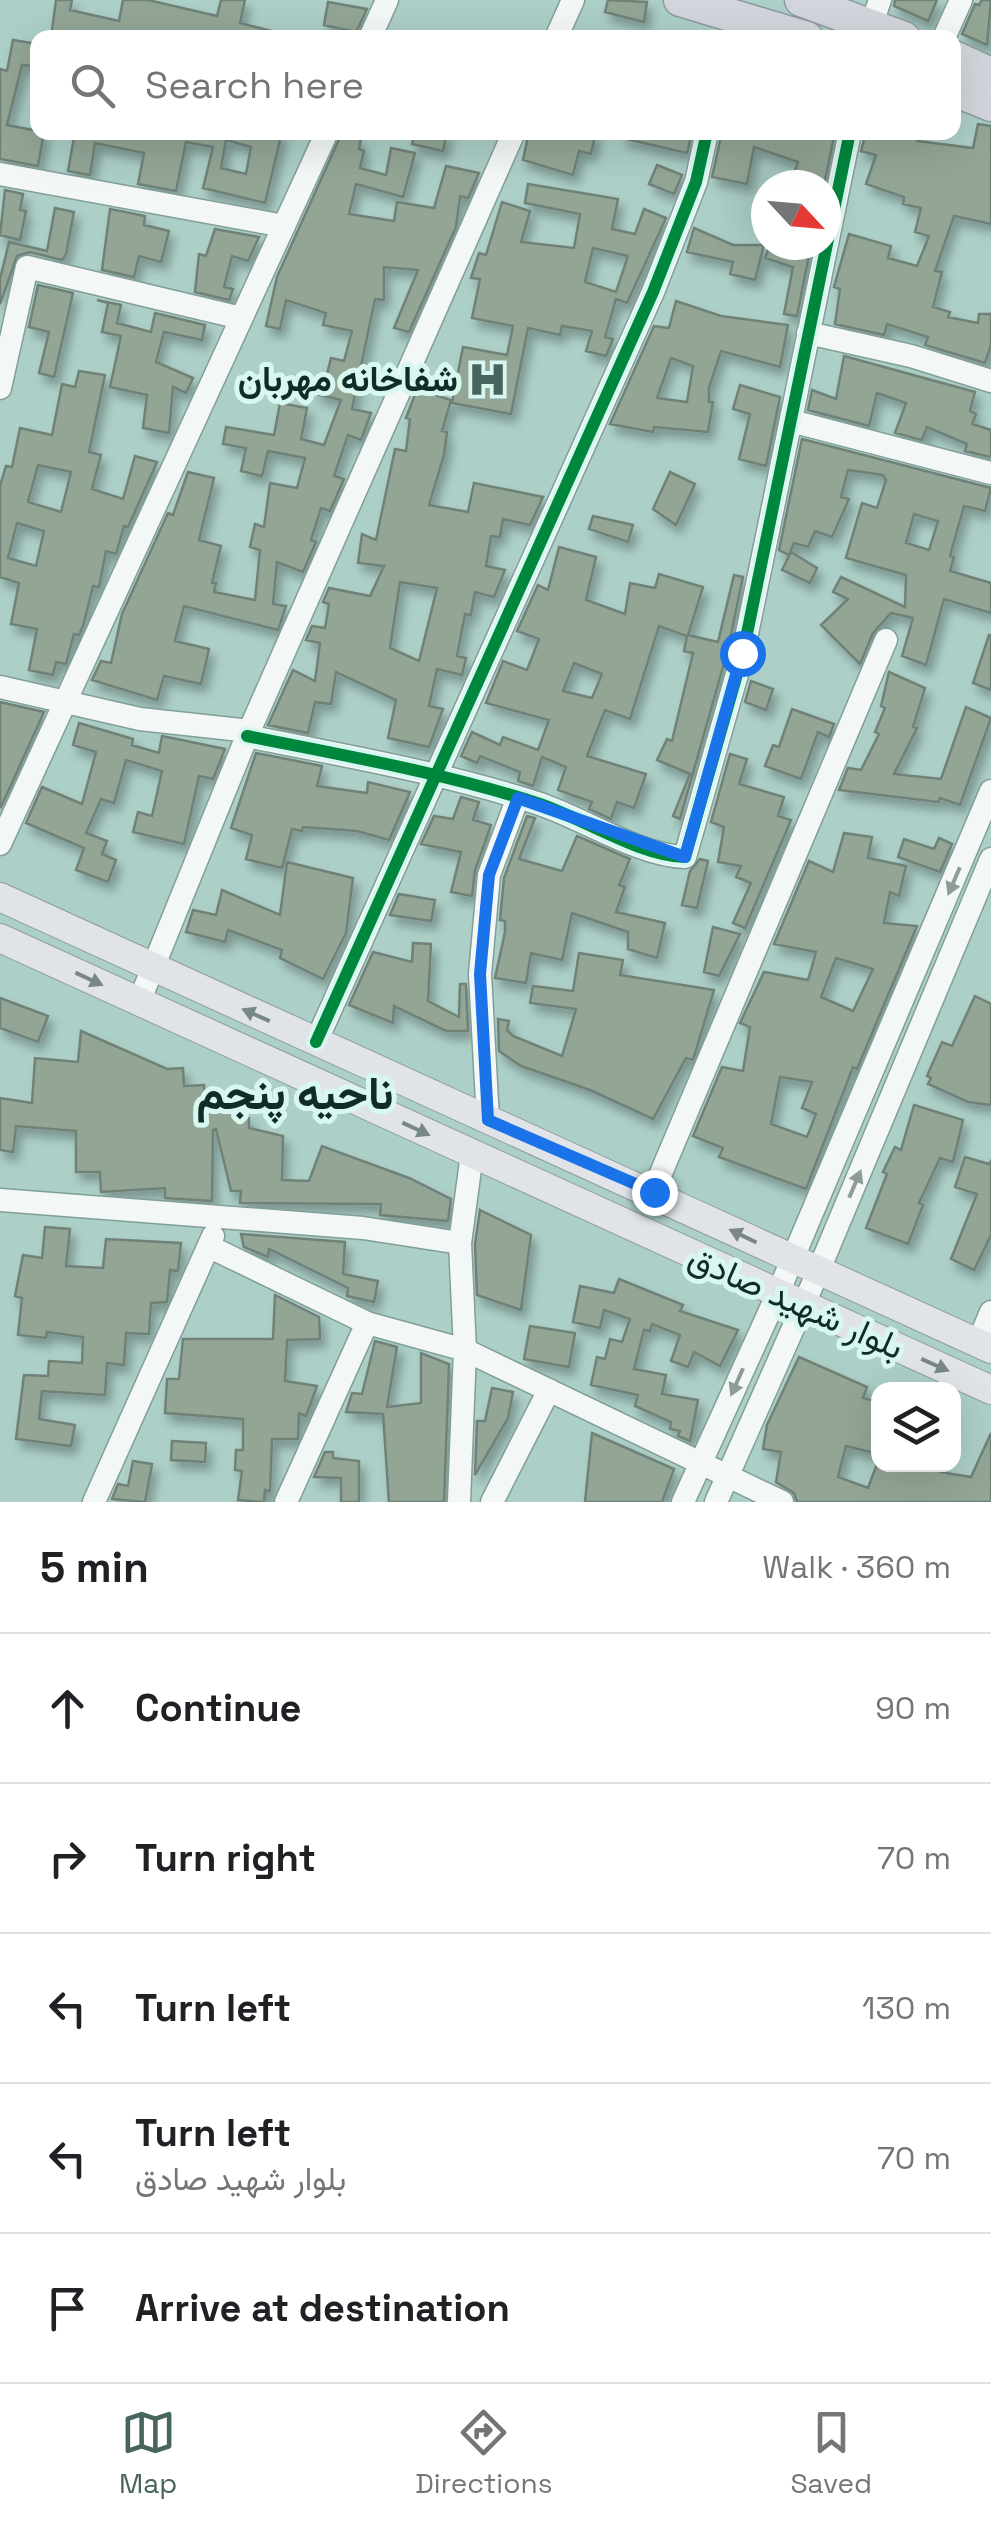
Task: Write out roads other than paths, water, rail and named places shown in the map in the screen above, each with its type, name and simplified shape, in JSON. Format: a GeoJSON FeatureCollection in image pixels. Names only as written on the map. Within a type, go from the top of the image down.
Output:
{"type":"FeatureCollection","features":[{"type":"Feature","properties":{"kind":"highway"},"geometry":{"type":"LineString","coordinates":[[680,0],[732,27]]}},
{"type":"Feature","properties":{"kind":"highway"},"geometry":{"type":"LineString","coordinates":[[801,0],[875,13],[895,30]]}},
{"type":"Feature","properties":{"kind":"highway"},"geometry":{"type":"LineString","coordinates":[[961,60],[991,74]]}},
{"type":"Feature","properties":{"kind":"highway"},"geometry":{"type":"LineString","coordinates":[[961,93],[991,105]]}},
{"type":"Feature","properties":{"kind":"main road","name":"بلوار شهید صادق"},"geometry":{"type":"LineString","coordinates":[[0,897],[985,1346]]}},
{"type":"Feature","properties":{"kind":"main road","name":"بلوار شهید صادق"},"geometry":{"type":"LineString","coordinates":[[0,938],[991,1390]]}},
{"type":"Feature","properties":{"kind":"street"},"geometry":{"type":"LineString","coordinates":[[374,30],[387,0]]}},
{"type":"Feature","properties":{"kind":"street"},"geometry":{"type":"LineString","coordinates":[[560,30],[573,0]]}},
{"type":"Feature","properties":{"kind":"street"},"geometry":{"type":"LineString","coordinates":[[948,30],[961,0]]}},
{"type":"Feature","properties":{"kind":"street"},"geometry":{"type":"LineString","coordinates":[[0,844],[284,226],[319,140]]}},
{"type":"Feature","properties":{"kind":"street"},"geometry":{"type":"LineString","coordinates":[[139,1002],[249,734],[510,140]]}},
{"type":"Feature","properties":{"kind":"street"},"geometry":{"type":"LineString","coordinates":[[316,1042],[653,292],[696,182],[705,140]]}},
{"type":"Feature","properties":{"kind":"street"},"geometry":{"type":"LineString","coordinates":[[0,686],[140,718],[249,734],[435,774],[518,798],[685,857],[742,653],[848,140]]}},
{"type":"Feature","properties":{"kind":"street"},"geometry":{"type":"LineString","coordinates":[[0,174],[284,226]]}},
{"type":"Feature","properties":{"kind":"street"},"geometry":{"type":"LineString","coordinates":[[0,388],[27,267],[241,318]]}},
{"type":"Feature","properties":{"kind":"street"},"geometry":{"type":"LineString","coordinates":[[808,333],[911,356],[991,381]]}},
{"type":"Feature","properties":{"kind":"street"},"geometry":{"type":"LineString","coordinates":[[791,421],[991,474]]}},
{"type":"Feature","properties":{"kind":"street"},"geometry":{"type":"LineString","coordinates":[[654,1192],[886,640]]}},
{"type":"Feature","properties":{"kind":"street"},"geometry":{"type":"LineString","coordinates":[[716,1502],[791,1300],[792,1259],[983,836],[991,791]]}},
{"type":"Feature","properties":{"kind":"street"},"geometry":{"type":"LineString","coordinates":[[488,1120],[480,974],[489,875],[518,798]]}},
{"type":"Feature","properties":{"kind":"street"},"geometry":{"type":"LineString","coordinates":[[684,1502],[701,1463],[791,1300],[818,1272],[991,860]]}},
{"type":"Feature","properties":{"kind":"street"},"geometry":{"type":"LineString","coordinates":[[460,1502],[465,1350],[460,1242],[472,1154]]}},
{"type":"Feature","properties":{"kind":"street"},"geometry":{"type":"LineString","coordinates":[[0,1200],[363,1228],[460,1242]]}},
{"type":"Feature","properties":{"kind":"street"},"geometry":{"type":"LineString","coordinates":[[94,1502],[210,1247],[218,1218]]}},
{"type":"Feature","properties":{"kind":"street"},"geometry":{"type":"LineString","coordinates":[[210,1247],[367,1323],[465,1350],[782,1502]]}},
{"type":"Feature","properties":{"kind":"street"},"geometry":{"type":"LineString","coordinates":[[985,1346],[991,1312]]}},
{"type":"Feature","properties":{"kind":"street"},"geometry":{"type":"LineString","coordinates":[[286,1502],[367,1323]]}},
{"type":"Feature","properties":{"kind":"street"},"geometry":{"type":"LineString","coordinates":[[492,1502],[549,1390]]}},
{"type":"Feature","properties":{"kind":"place","name":"شفاخانه مهربان"},"geometry":{"type":"Point","coordinates":[488,379]}},
{"type":"Feature","properties":{"kind":"district","name":"ناحیه پنجم"},"geometry":{"type":"Point","coordinates":[295,1093]}}]}
